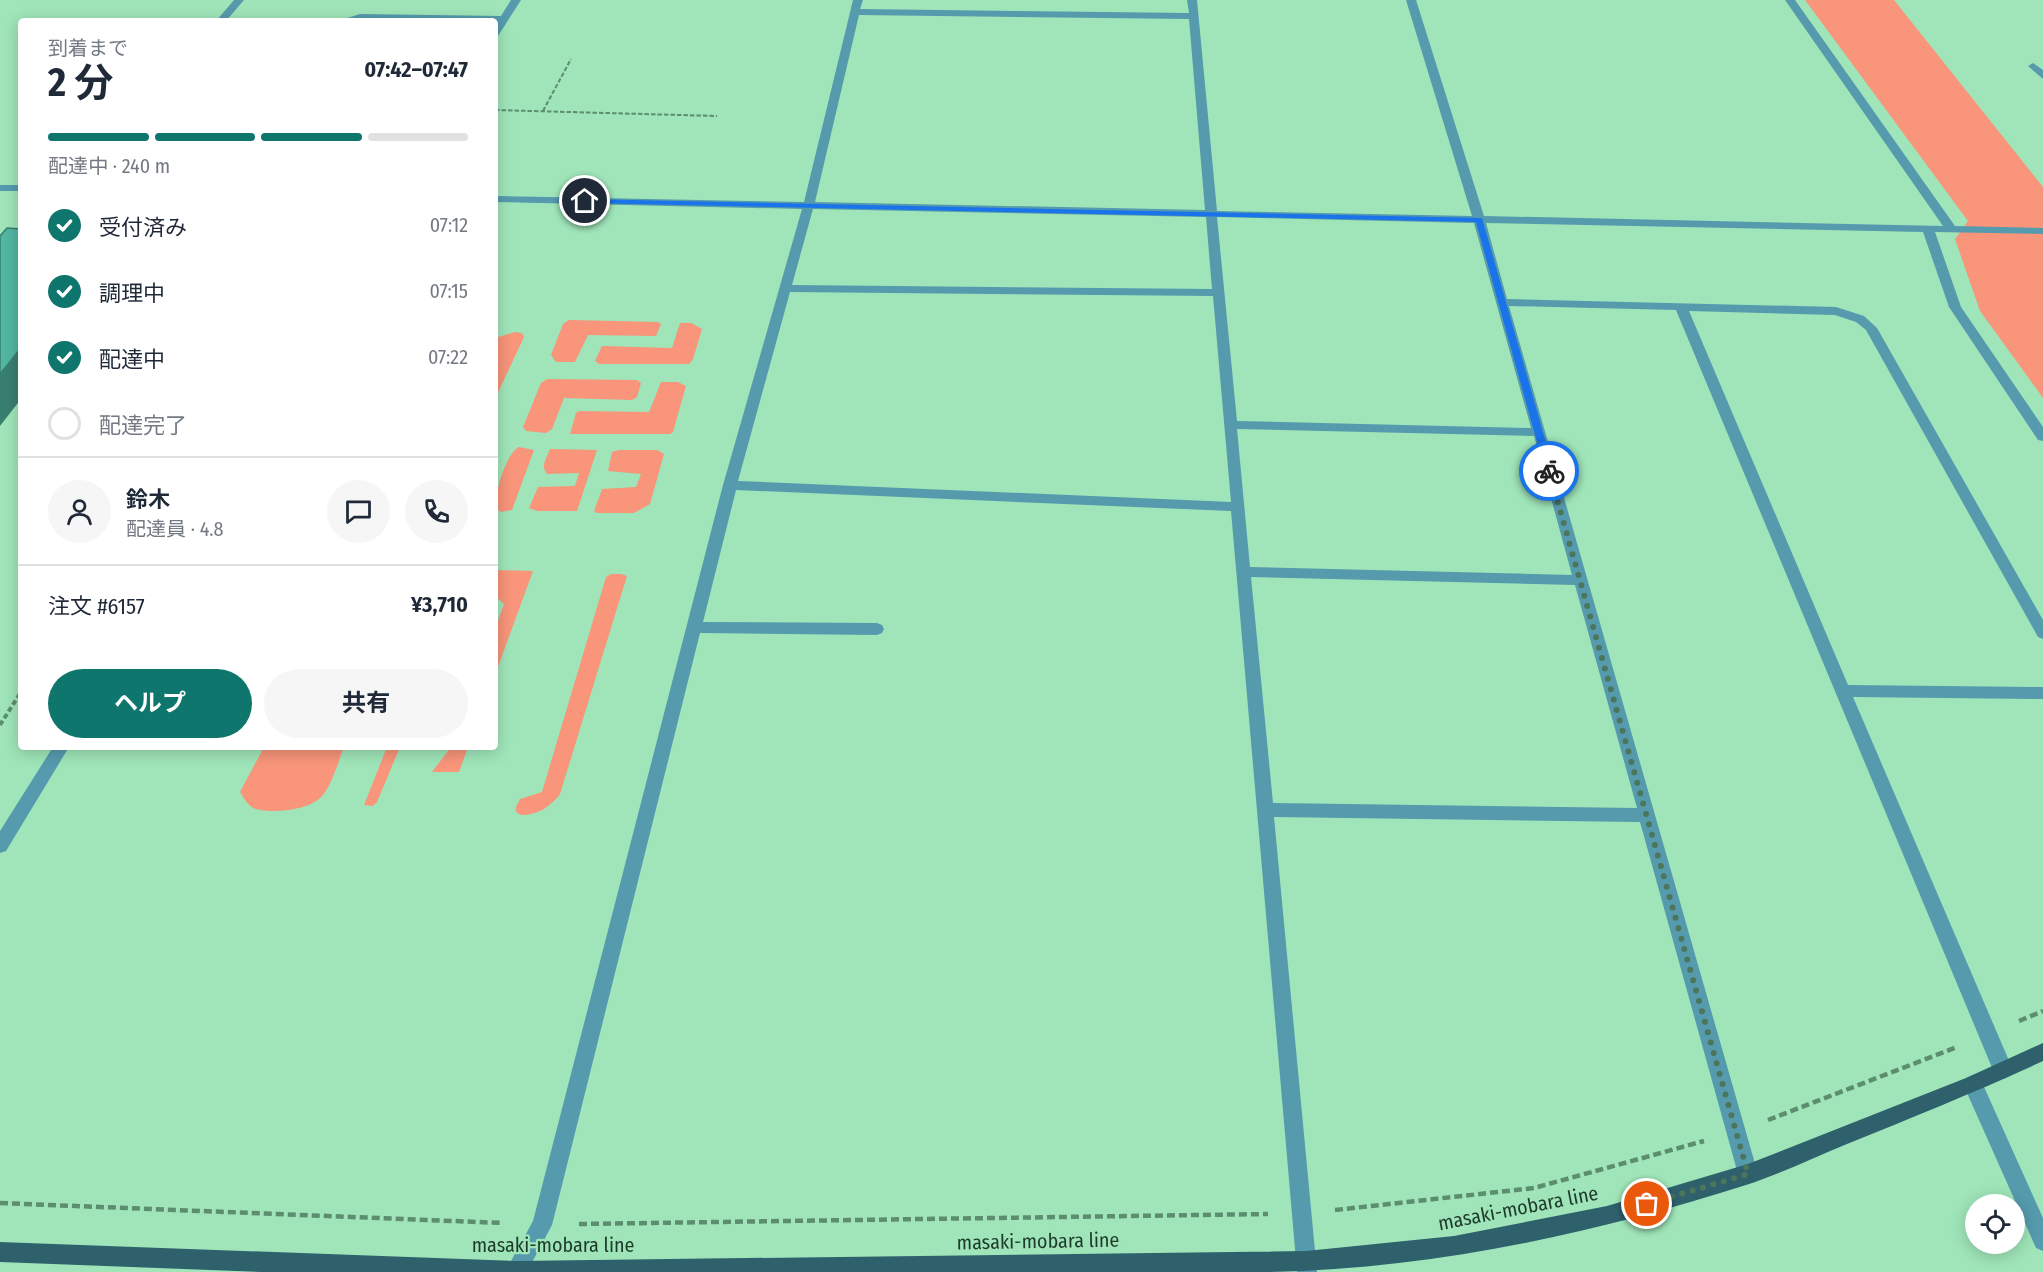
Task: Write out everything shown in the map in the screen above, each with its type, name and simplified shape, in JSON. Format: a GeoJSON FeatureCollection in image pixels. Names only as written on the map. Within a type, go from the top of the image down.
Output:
{"type":"FeatureCollection","features":[{"type":"Feature","properties":{"kind":"main road","name":"masaki-mobara line"},"geometry":{"type":"LineString","coordinates":[[0,1252],[516,1271],[1020,1266],[1306,1266],[1454,1246],[1607,1216],[1748,1174],[1973,1084],[2043,1052]]}},
{"type":"Feature","properties":{"kind":"street"},"geometry":{"type":"LineString","coordinates":[[224,18],[239,0]]}},
{"type":"Feature","properties":{"kind":"street"},"geometry":{"type":"LineString","coordinates":[[498,29],[516,0]]}},
{"type":"Feature","properties":{"kind":"street"},"geometry":{"type":"LineString","coordinates":[[1411,0],[1479,219],[1748,1174]]}},
{"type":"Feature","properties":{"kind":"street"},"geometry":{"type":"LineString","coordinates":[[1790,0],[1952,230]]}},
{"type":"Feature","properties":{"kind":"street"},"geometry":{"type":"LineString","coordinates":[[516,1271],[542,1225],[730,485],[809,205],[856,6],[1193,8],[1306,1266]]}},
{"type":"Feature","properties":{"kind":"street"},"geometry":{"type":"LineString","coordinates":[[356,18],[432,18]]}},
{"type":"Feature","properties":{"kind":"street"},"geometry":{"type":"LineString","coordinates":[[498,19],[504,19]]}},
{"type":"Feature","properties":{"kind":"street"},"geometry":{"type":"LineString","coordinates":[[2033,66],[2043,76]]}},
{"type":"Feature","properties":{"kind":"street"},"geometry":{"type":"LineString","coordinates":[[0,188],[18,188]]}},
{"type":"Feature","properties":{"kind":"street"},"geometry":{"type":"LineString","coordinates":[[498,199],[2042,231]]}},
{"type":"Feature","properties":{"kind":"street"},"geometry":{"type":"LineString","coordinates":[[1928,229],[1955,307],[2043,437]]}},
{"type":"Feature","properties":{"kind":"street"},"geometry":{"type":"LineString","coordinates":[[786,288],[1219,293]]}},
{"type":"Feature","properties":{"kind":"street"},"geometry":{"type":"LineString","coordinates":[[1502,302],[1836,311],[1860,318],[1871,328],[2043,633]]}},
{"type":"Feature","properties":{"kind":"street"},"geometry":{"type":"LineString","coordinates":[[1681,307],[2003,1070]]}},
{"type":"Feature","properties":{"kind":"street"},"geometry":{"type":"LineString","coordinates":[[1230,425],[1538,432]]}},
{"type":"Feature","properties":{"kind":"street"},"geometry":{"type":"LineString","coordinates":[[730,485],[1238,507]]}},
{"type":"Feature","properties":{"kind":"street"},"geometry":{"type":"LineString","coordinates":[[1244,572],[1580,580]]}},
{"type":"Feature","properties":{"kind":"street"},"geometry":{"type":"LineString","coordinates":[[694,627],[877,629]]}},
{"type":"Feature","properties":{"kind":"street"},"geometry":{"type":"LineString","coordinates":[[1842,691],[2043,693]]}},
{"type":"Feature","properties":{"kind":"street"},"geometry":{"type":"LineString","coordinates":[[0,846],[59,750]]}},
{"type":"Feature","properties":{"kind":"street"},"geometry":{"type":"LineString","coordinates":[[1265,810],[1646,815]]}},
{"type":"Feature","properties":{"kind":"street"},"geometry":{"type":"LineString","coordinates":[[1973,1084],[2043,1240]]}},
{"type":"Feature","properties":{"kind":"path"},"geometry":{"type":"LineString","coordinates":[[543,111],[571,59]]}},
{"type":"Feature","properties":{"kind":"path"},"geometry":{"type":"LineString","coordinates":[[498,110],[717,116]]}},
{"type":"Feature","properties":{"kind":"path"},"geometry":{"type":"LineString","coordinates":[[0,724],[18,697]]}},
{"type":"Feature","properties":{"kind":"path"},"geometry":{"type":"LineString","coordinates":[[0,1203],[542,1225],[1302,1214],[1534,1188],[1737,1132],[2043,1011]]}},
{"type":"Feature","properties":{"kind":"shaded area"},"geometry":{"type":"Polygon","coordinates":[[[1805,0],[1894,0],[2043,187],[2043,398],[1980,311],[1955,239],[1968,221],[1805,0]]]}},
{"type":"Feature","properties":{"kind":"shaded area"},"geometry":{"type":"Polygon","coordinates":[[[569,320],[658,322],[661,324],[656,336],[588,335],[575,362],[556,362],[551,355],[563,324],[569,320]]]}},
{"type":"Feature","properties":{"kind":"shaded area"},"geometry":{"type":"Polygon","coordinates":[[[680,323],[691,323],[702,329],[693,359],[689,364],[599,364],[595,361],[602,346],[672,348],[680,323]]]}},
{"type":"Feature","properties":{"kind":"shaded area"},"geometry":{"type":"Polygon","coordinates":[[[515,332],[522,333],[524,337],[498,393],[498,337],[515,332]]]}},
{"type":"Feature","properties":{"kind":"shaded area"},"geometry":{"type":"Polygon","coordinates":[[[547,379],[637,380],[641,383],[637,397],[632,400],[564,398],[552,429],[546,433],[526,431],[523,427],[541,383],[547,379]]]}},
{"type":"Feature","properties":{"kind":"shaded area"},"geometry":{"type":"Polygon","coordinates":[[[661,382],[678,382],[686,386],[673,432],[670,434],[570,434],[576,413],[579,411],[649,412],[661,382]]]}},
{"type":"Feature","properties":{"kind":"shaded area"},"geometry":{"type":"Polygon","coordinates":[[[519,447],[534,450],[512,510],[501,512],[498,510],[498,488],[506,465],[519,447]]]}},
{"type":"Feature","properties":{"kind":"shaded area"},"geometry":{"type":"Polygon","coordinates":[[[550,449],[597,450],[577,511],[537,511],[529,508],[538,487],[575,486],[579,473],[547,474],[544,465],[550,449]]]}},
{"type":"Feature","properties":{"kind":"shaded area"},"geometry":{"type":"Polygon","coordinates":[[[657,450],[664,454],[650,504],[634,513],[597,513],[594,511],[602,489],[636,487],[641,474],[608,471],[612,452],[657,450]]]}},
{"type":"Feature","properties":{"kind":"shaded area"},"geometry":{"type":"Polygon","coordinates":[[[498,570],[533,571],[498,667],[498,621],[504,604],[498,599],[498,570]]]}},
{"type":"Feature","properties":{"kind":"shaded area"},"geometry":{"type":"Polygon","coordinates":[[[611,574],[627,576],[560,794],[543,809],[533,814],[521,815],[516,812],[520,799],[542,792],[606,577],[611,574]]]}},
{"type":"Feature","properties":{"kind":"shaded area"},"geometry":{"type":"Polygon","coordinates":[[[262,750],[343,750],[330,784],[323,795],[310,804],[292,810],[264,810],[253,808],[240,792],[262,750]]]}},
{"type":"Feature","properties":{"kind":"shaded area"},"geometry":{"type":"Polygon","coordinates":[[[386,750],[399,750],[377,802],[373,806],[364,805],[386,750]]]}},
{"type":"Feature","properties":{"kind":"shaded area"},"geometry":{"type":"Polygon","coordinates":[[[449,750],[467,750],[459,772],[432,772],[449,750]]]}},
{"type":"Feature","properties":{"kind":"building"},"geometry":{"type":"Polygon","coordinates":[[[7,228],[18,229],[18,352],[0,374],[0,236],[7,228]]]}},
{"type":"Feature","properties":{"kind":"way so far"},"geometry":{"type":"LineString","coordinates":[[1549,471],[1748,1174],[1647,1204]]}},
{"type":"Feature","properties":{"kind":"route"},"geometry":{"type":"LineString","coordinates":[[585,201],[1479,219],[1549,471]]}}]}
